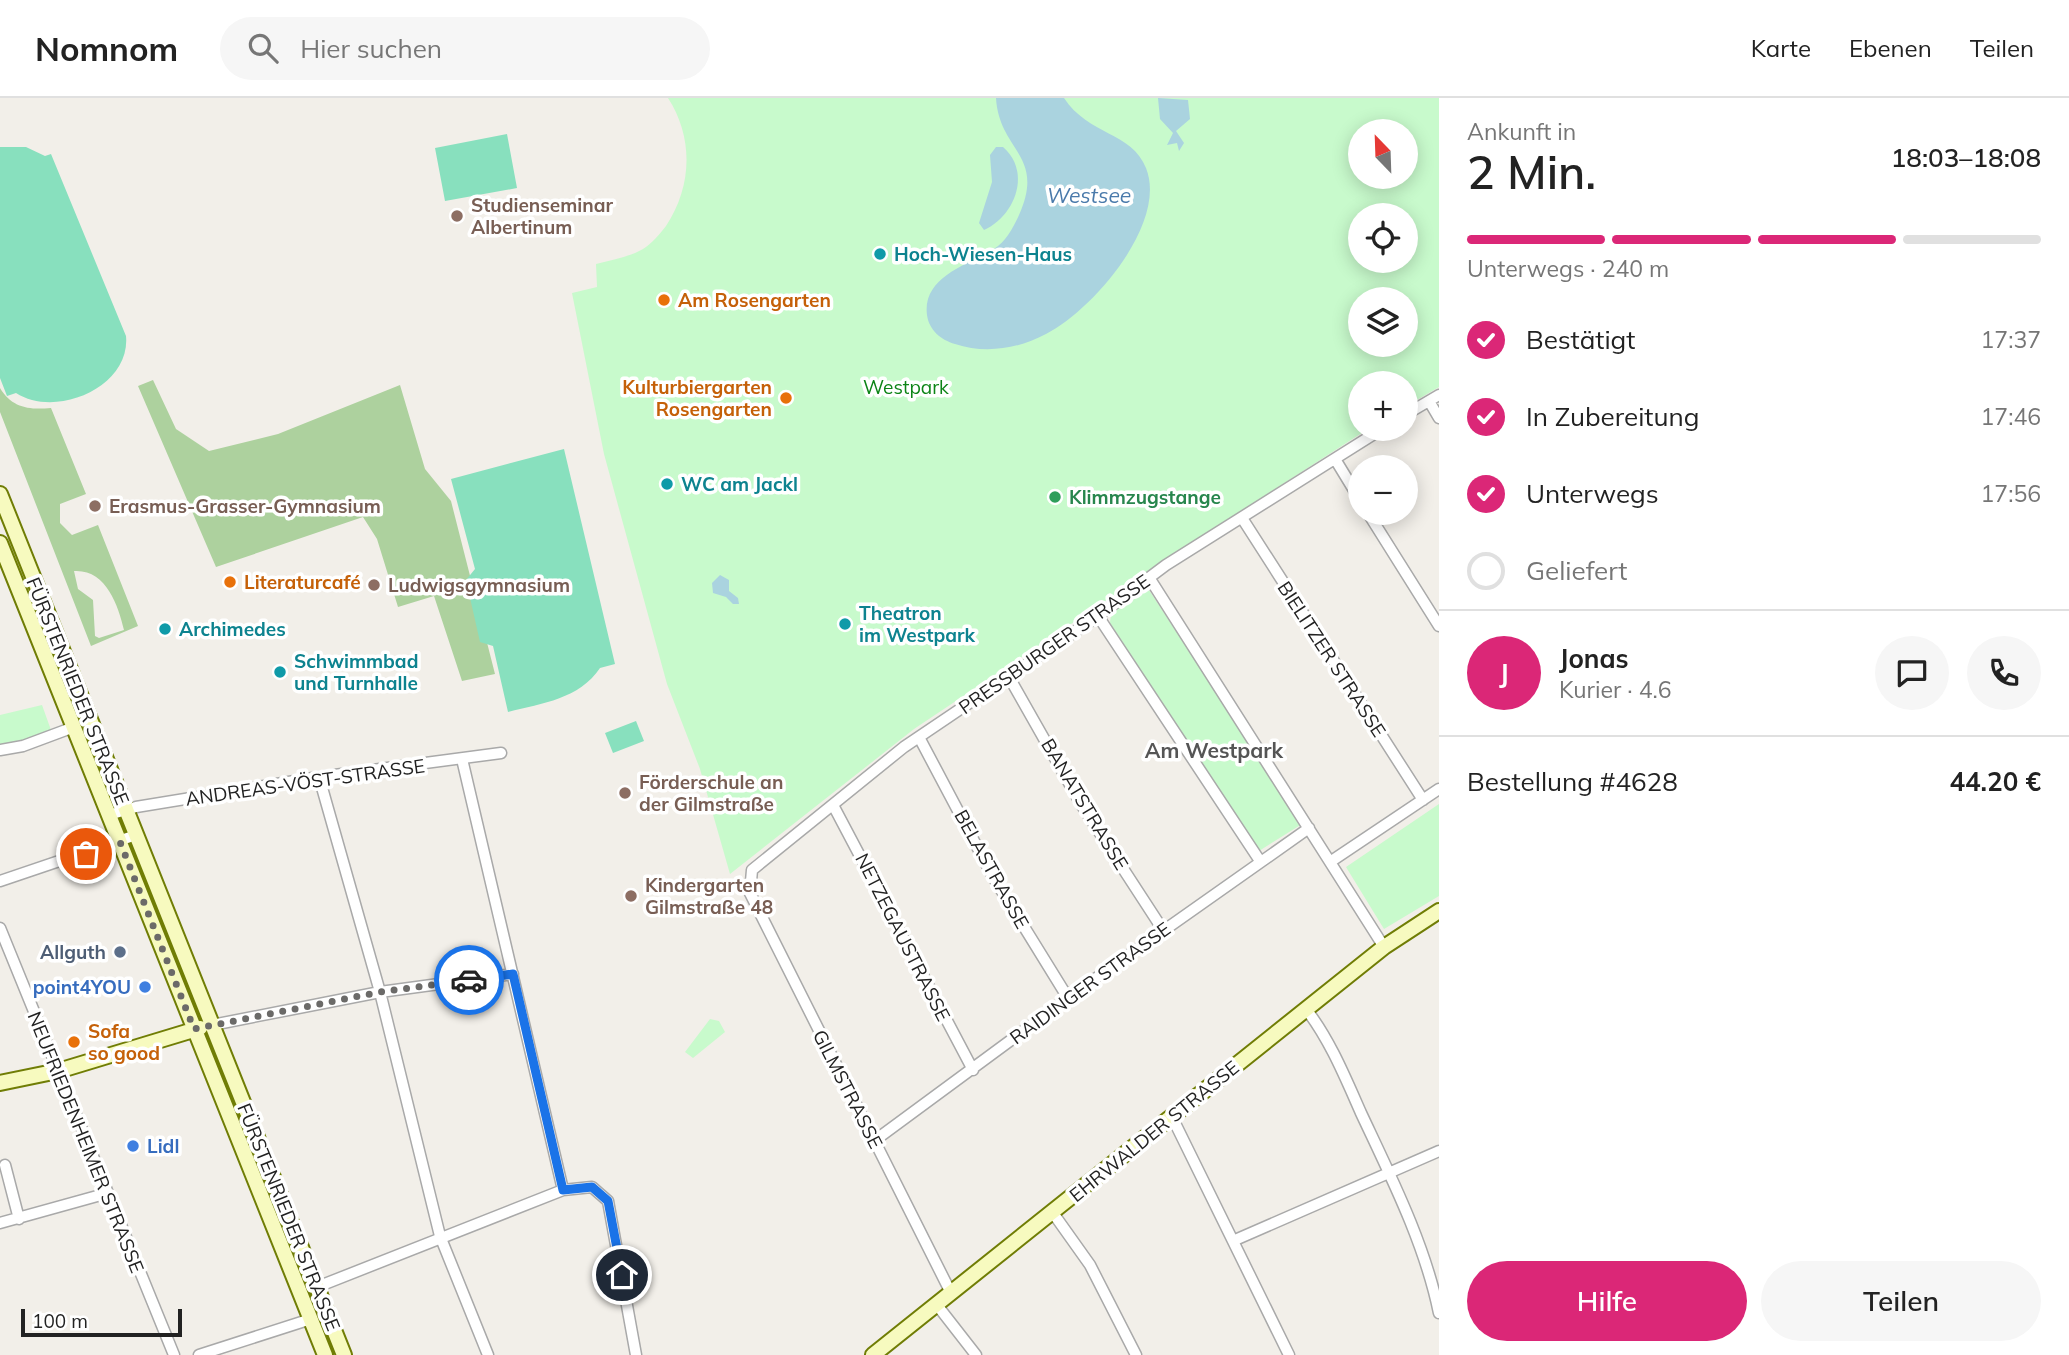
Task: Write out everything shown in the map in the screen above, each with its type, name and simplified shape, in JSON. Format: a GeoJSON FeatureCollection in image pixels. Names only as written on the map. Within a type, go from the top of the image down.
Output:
{"type":"FeatureCollection","features":[{"type":"Feature","properties":{"kind":"main road","name":"FÜRSTENRIEDER STRASSE"},"geometry":{"type":"LineString","coordinates":[[0,494],[136,835],[203,1027],[325,1355]]}},
{"type":"Feature","properties":{"kind":"main road","name":"FÜRSTENRIEDER STRASSE"},"geometry":{"type":"LineString","coordinates":[[0,543],[120,842],[317,1287],[344,1355]]}},
{"type":"Feature","properties":{"kind":"main road","name":"EHRWALDER STRASSE"},"geometry":{"type":"LineString","coordinates":[[873,1355],[1384,947],[1439,911]]}},
{"type":"Feature","properties":{"kind":"main road"},"geometry":{"type":"LineString","coordinates":[[0,1083],[58,1071],[203,1027]]}},
{"type":"Feature","properties":{"kind":"street"},"geometry":{"type":"LineString","coordinates":[[1418,407],[1439,395]]}},
{"type":"Feature","properties":{"kind":"street"},"geometry":{"type":"LineString","coordinates":[[1429,401],[1439,418]]}},
{"type":"Feature","properties":{"kind":"street","name":"PRESSBURGER STRASSE"},"geometry":{"type":"LineString","coordinates":[[749,884],[752,870],[904,747],[920,739],[1084,622],[1098,616],[1166,565],[1364,441]]}},
{"type":"Feature","properties":{"kind":"street"},"geometry":{"type":"LineString","coordinates":[[1335,460],[1348,481]]}},
{"type":"Feature","properties":{"kind":"street","name":"BIELITZER STRASSE"},"geometry":{"type":"LineString","coordinates":[[1242,518],[1423,800]]}},
{"type":"Feature","properties":{"kind":"street"},"geometry":{"type":"LineString","coordinates":[[1376,525],[1439,626]]}},
{"type":"Feature","properties":{"kind":"street"},"geometry":{"type":"LineString","coordinates":[[1150,579],[1384,947]]}},
{"type":"Feature","properties":{"kind":"street"},"geometry":{"type":"LineString","coordinates":[[1098,616],[1261,861]]}},
{"type":"Feature","properties":{"kind":"street","name":"BANATSTRASSE"},"geometry":{"type":"LineString","coordinates":[[1009,677],[1081,804],[1163,930]]}},
{"type":"Feature","properties":{"kind":"street"},"geometry":{"type":"LineString","coordinates":[[0,750],[23,746],[74,727]]}},
{"type":"Feature","properties":{"kind":"street","name":"BELASTRASSE"},"geometry":{"type":"LineString","coordinates":[[920,739],[992,875],[1068,998]]}},
{"type":"Feature","properties":{"kind":"street","name":"ANDREAS-VÖST-STRASSE"},"geometry":{"type":"LineString","coordinates":[[109,815],[319,777],[501,753]]}},
{"type":"Feature","properties":{"kind":"street"},"geometry":{"type":"LineString","coordinates":[[462,759],[563,1190]]}},
{"type":"Feature","properties":{"kind":"street"},"geometry":{"type":"LineString","coordinates":[[319,777],[380,992],[440,1236],[488,1355]]}},
{"type":"Feature","properties":{"kind":"street"},"geometry":{"type":"LineString","coordinates":[[1330,862],[1439,789]]}},
{"type":"Feature","properties":{"kind":"street","name":"NETZEGAUSTRASSE"},"geometry":{"type":"LineString","coordinates":[[833,804],[973,1070]]}},
{"type":"Feature","properties":{"kind":"street","name":"RAIDINGER STRASSE"},"geometry":{"type":"LineString","coordinates":[[874,1141],[1068,998],[1309,828]]}},
{"type":"Feature","properties":{"kind":"street"},"geometry":{"type":"LineString","coordinates":[[0,881],[136,835]]}},
{"type":"Feature","properties":{"kind":"street","name":"GILMSTRASSE"},"geometry":{"type":"LineString","coordinates":[[749,884],[765,923],[951,1293]]}},
{"type":"Feature","properties":{"kind":"street","name":"NEUFRIEDENHEIMER STRASSE"},"geometry":{"type":"LineString","coordinates":[[0,928],[174,1355]]}},
{"type":"Feature","properties":{"kind":"street"},"geometry":{"type":"LineString","coordinates":[[203,1027],[380,992],[513,974]]}},
{"type":"Feature","properties":{"kind":"street"},"geometry":{"type":"LineString","coordinates":[[1306,1009],[1323,1031],[1388,1171],[1424,1262],[1439,1313]]}},
{"type":"Feature","properties":{"kind":"street"},"geometry":{"type":"LineString","coordinates":[[1172,1117],[1235,1240],[1289,1355]]}},
{"type":"Feature","properties":{"kind":"street"},"geometry":{"type":"LineString","coordinates":[[1235,1240],[1439,1151]]}},
{"type":"Feature","properties":{"kind":"street"},"geometry":{"type":"LineString","coordinates":[[5,1165],[19,1219]]}},
{"type":"Feature","properties":{"kind":"street"},"geometry":{"type":"LineString","coordinates":[[317,1287],[440,1236],[563,1190],[592,1187],[608,1201],[636,1355]]}},
{"type":"Feature","properties":{"kind":"street"},"geometry":{"type":"LineString","coordinates":[[0,1223],[108,1193]]}},
{"type":"Feature","properties":{"kind":"street"},"geometry":{"type":"LineString","coordinates":[[1053,1213],[1090,1265],[1136,1355]]}},
{"type":"Feature","properties":{"kind":"street"},"geometry":{"type":"LineString","coordinates":[[937,1305],[975,1355]]}},
{"type":"Feature","properties":{"kind":"street"},"geometry":{"type":"LineString","coordinates":[[199,1355],[311,1319]]}},
{"type":"Feature","properties":{"kind":"green space","name":"Westpark"},"geometry":{"type":"Polygon","coordinates":[[[668,98],[1439,98],[1439,387],[1418,399],[1418,371],[1348,371],[1349,441],[914,729],[730,874],[700,769],[667,684],[604,454],[572,293],[597,287],[596,264],[643,249],[666,226],[675,211],[685,179],[686,146],[682,129],[668,98]]]}},
{"type":"Feature","properties":{"kind":"green space"},"geometry":{"type":"Polygon","coordinates":[[[507,134],[517,188],[445,201],[435,148],[507,134]]]}},
{"type":"Feature","properties":{"kind":"green space"},"geometry":{"type":"Polygon","coordinates":[[[0,147],[26,147],[45,156],[51,154],[126,336],[124,354],[117,370],[104,383],[70,400],[32,400],[16,393],[7,396],[0,378],[0,147]]]}},
{"type":"Feature","properties":{"kind":"green space"},"geometry":{"type":"Polygon","coordinates":[[[153,380],[176,429],[209,451],[278,434],[400,385],[425,469],[451,501],[495,674],[462,681],[434,596],[398,607],[377,539],[363,517],[216,567],[138,386],[153,380]]]}},
{"type":"Feature","properties":{"kind":"green space"},"geometry":{"type":"Polygon","coordinates":[[[0,388],[16,404],[35,409],[51,408],[86,494],[60,504],[60,523],[72,535],[98,525],[138,626],[91,646],[0,412],[0,388]],[[74,571],[78,589],[93,600],[95,636],[99,638],[124,630],[109,590],[94,576],[74,571]]]}},
{"type":"Feature","properties":{"kind":"green space"},"geometry":{"type":"Polygon","coordinates":[[[564,449],[615,664],[600,668],[582,687],[571,693],[508,712],[493,646],[480,642],[466,580],[475,569],[451,479],[564,449]]]}},
{"type":"Feature","properties":{"kind":"green space"},"geometry":{"type":"Polygon","coordinates":[[[1149,590],[1302,824],[1259,851],[1110,623],[1114,610],[1123,600],[1135,593],[1149,590]]]}},
{"type":"Feature","properties":{"kind":"green space"},"geometry":{"type":"Polygon","coordinates":[[[42,705],[50,733],[0,746],[0,715],[42,705]]]}},
{"type":"Feature","properties":{"kind":"green space"},"geometry":{"type":"Polygon","coordinates":[[[636,721],[644,741],[613,753],[605,733],[636,721]]]}},
{"type":"Feature","properties":{"kind":"green space"},"geometry":{"type":"Polygon","coordinates":[[[1439,804],[1439,896],[1384,929],[1346,867],[1439,804]]]}},
{"type":"Feature","properties":{"kind":"green space"},"geometry":{"type":"Polygon","coordinates":[[[710,1019],[719,1021],[725,1032],[693,1058],[685,1052],[710,1019]]]}},
{"type":"Feature","properties":{"kind":"water","name":"Westsee"},"geometry":{"type":"Polygon","coordinates":[[[996,98],[1064,98],[1085,119],[1131,147],[1146,168],[1150,190],[1146,214],[1122,263],[1085,306],[1065,322],[1035,339],[1013,346],[978,349],[950,342],[936,334],[928,320],[927,302],[932,290],[950,273],[1002,242],[1017,220],[1026,195],[1024,166],[999,116],[996,98]]]}},
{"type":"Feature","properties":{"kind":"water"},"geometry":{"type":"Polygon","coordinates":[[[1158,98],[1188,100],[1190,119],[1176,131],[1184,143],[1179,151],[1177,143],[1167,145],[1173,133],[1160,119],[1158,98]]]}},
{"type":"Feature","properties":{"kind":"water"},"geometry":{"type":"Polygon","coordinates":[[[996,147],[1003,147],[1012,157],[1018,181],[1016,193],[1004,215],[984,230],[979,223],[992,182],[990,155],[996,147]]]}},
{"type":"Feature","properties":{"kind":"water"},"geometry":{"type":"Polygon","coordinates":[[[720,575],[729,580],[729,591],[738,598],[739,604],[733,604],[726,597],[713,593],[712,583],[720,575]]]}},
{"type":"Feature","properties":{"kind":"way so far"},"geometry":{"type":"LineString","coordinates":[[86,854],[120,842],[194,1029],[380,992],[469,980]]}},
{"type":"Feature","properties":{"kind":"place","name":"Studienseminar Albertinum"},"geometry":{"type":"Point","coordinates":[457,216]}},
{"type":"Feature","properties":{"kind":"place","name":"Hoch-Wiesen-Haus"},"geometry":{"type":"Point","coordinates":[880,254]}},
{"type":"Feature","properties":{"kind":"place","name":"Am Rosengarten"},"geometry":{"type":"Point","coordinates":[664,300]}},
{"type":"Feature","properties":{"kind":"place","name":"Kulturbiergarten Rosengarten"},"geometry":{"type":"Point","coordinates":[786,398]}},
{"type":"Feature","properties":{"kind":"place","name":"WC am Jackl"},"geometry":{"type":"Point","coordinates":[667,484]}},
{"type":"Feature","properties":{"kind":"place","name":"Klimmzugstange"},"geometry":{"type":"Point","coordinates":[1055,497]}},
{"type":"Feature","properties":{"kind":"place","name":"Erasmus-Grasser-Gymnasium"},"geometry":{"type":"Point","coordinates":[95,506]}},
{"type":"Feature","properties":{"kind":"place","name":"Literaturcafé"},"geometry":{"type":"Point","coordinates":[230,582]}},
{"type":"Feature","properties":{"kind":"place","name":"Ludwigsgymnasium"},"geometry":{"type":"Point","coordinates":[374,585]}},
{"type":"Feature","properties":{"kind":"place","name":"Theatron im Westpark"},"geometry":{"type":"Point","coordinates":[845,624]}},
{"type":"Feature","properties":{"kind":"place","name":"Archimedes"},"geometry":{"type":"Point","coordinates":[165,629]}},
{"type":"Feature","properties":{"kind":"place","name":"Schwimmbad und Turnhalle"},"geometry":{"type":"Point","coordinates":[280,672]}},
{"type":"Feature","properties":{"kind":"place","name":"Förderschule an der Gilmstraße"},"geometry":{"type":"Point","coordinates":[625,793]}},
{"type":"Feature","properties":{"kind":"place","name":"Kindergarten Gilmstraße 48"},"geometry":{"type":"Point","coordinates":[631,896]}},
{"type":"Feature","properties":{"kind":"place","name":"Allguth"},"geometry":{"type":"Point","coordinates":[120,952]}},
{"type":"Feature","properties":{"kind":"place","name":"point4YOU"},"geometry":{"type":"Point","coordinates":[145,987]}},
{"type":"Feature","properties":{"kind":"place","name":"Sofa so good"},"geometry":{"type":"Point","coordinates":[74,1042]}},
{"type":"Feature","properties":{"kind":"place","name":"Lidl"},"geometry":{"type":"Point","coordinates":[133,1146]}},
{"type":"Feature","properties":{"kind":"district","name":"Am Westpark"},"geometry":{"type":"Point","coordinates":[1214,750]}},
{"type":"Feature","properties":{"kind":"route"},"geometry":{"type":"LineString","coordinates":[[469,980],[513,974],[563,1190],[592,1187],[608,1201],[622,1275]]}}]}
